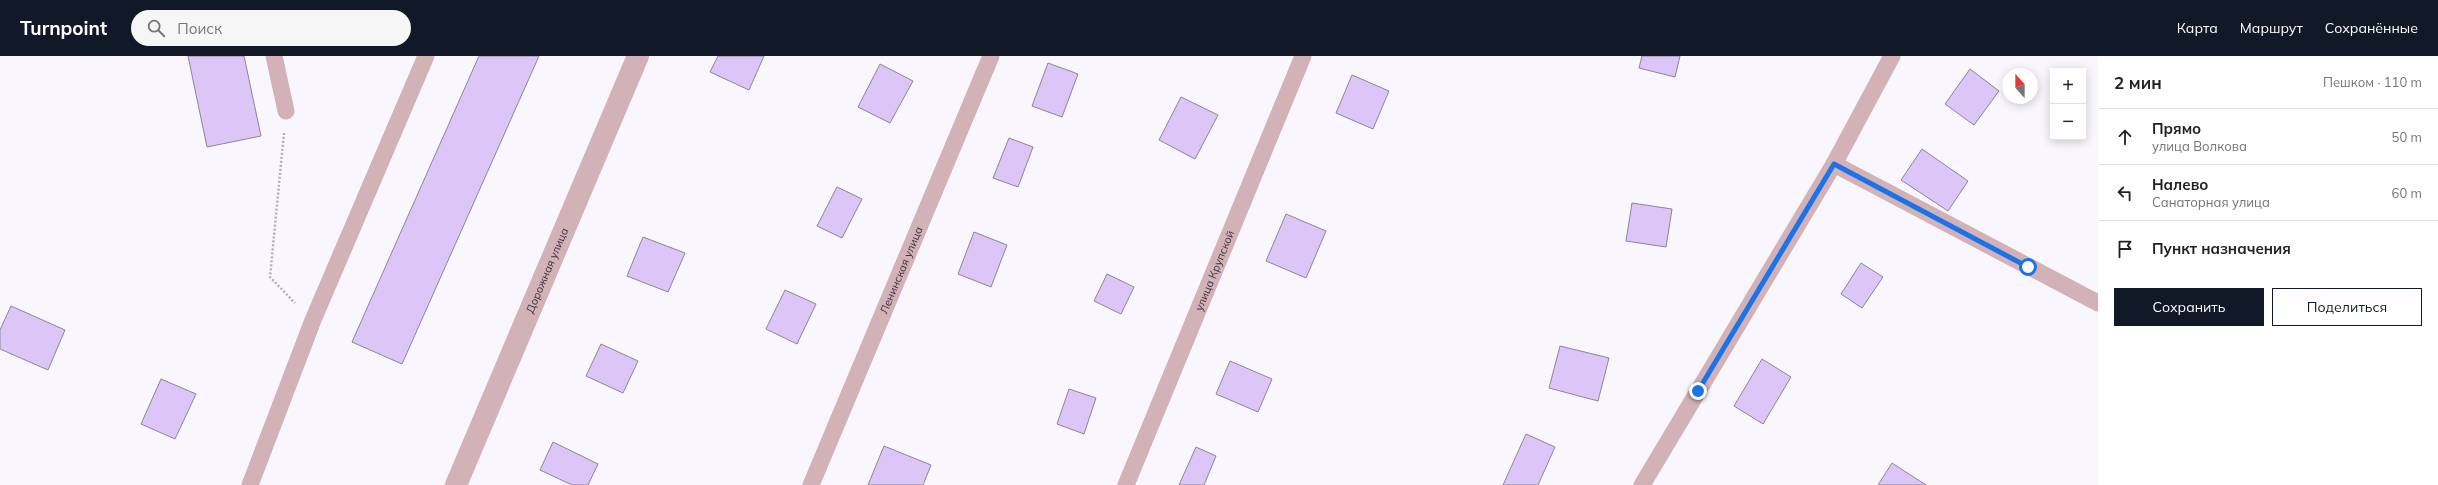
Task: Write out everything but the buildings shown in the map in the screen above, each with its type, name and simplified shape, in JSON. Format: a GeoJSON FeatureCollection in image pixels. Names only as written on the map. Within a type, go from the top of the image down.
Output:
{"type":"FeatureCollection","features":[{"type":"Feature","properties":{"kind":"street","name":"Дорожная улица"},"geometry":{"type":"LineString","coordinates":[[456,485],[638,56]]}},
{"type":"Feature","properties":{"kind":"lane"},"geometry":{"type":"LineString","coordinates":[[274,56],[286,111]]}},
{"type":"Feature","properties":{"kind":"lane"},"geometry":{"type":"LineString","coordinates":[[250,485],[313,320],[426,56]]}},
{"type":"Feature","properties":{"kind":"lane","name":"Ленинская улица"},"geometry":{"type":"LineString","coordinates":[[811,485],[991,56]]}},
{"type":"Feature","properties":{"kind":"lane","name":"улица Крупской"},"geometry":{"type":"LineString","coordinates":[[1126,485],[1303,56]]}},
{"type":"Feature","properties":{"kind":"lane"},"geometry":{"type":"LineString","coordinates":[[1642,485],[1834,164],[1892,56]]}},
{"type":"Feature","properties":{"kind":"lane"},"geometry":{"type":"LineString","coordinates":[[1834,164],[2098,303]]}},
{"type":"Feature","properties":{"kind":"path"},"geometry":{"type":"LineString","coordinates":[[286,111],[270,277],[313,320]]}},
{"type":"Feature","properties":{"kind":"route"},"geometry":{"type":"LineString","coordinates":[[1698,391],[1834,164],[2028,267]]}}]}
